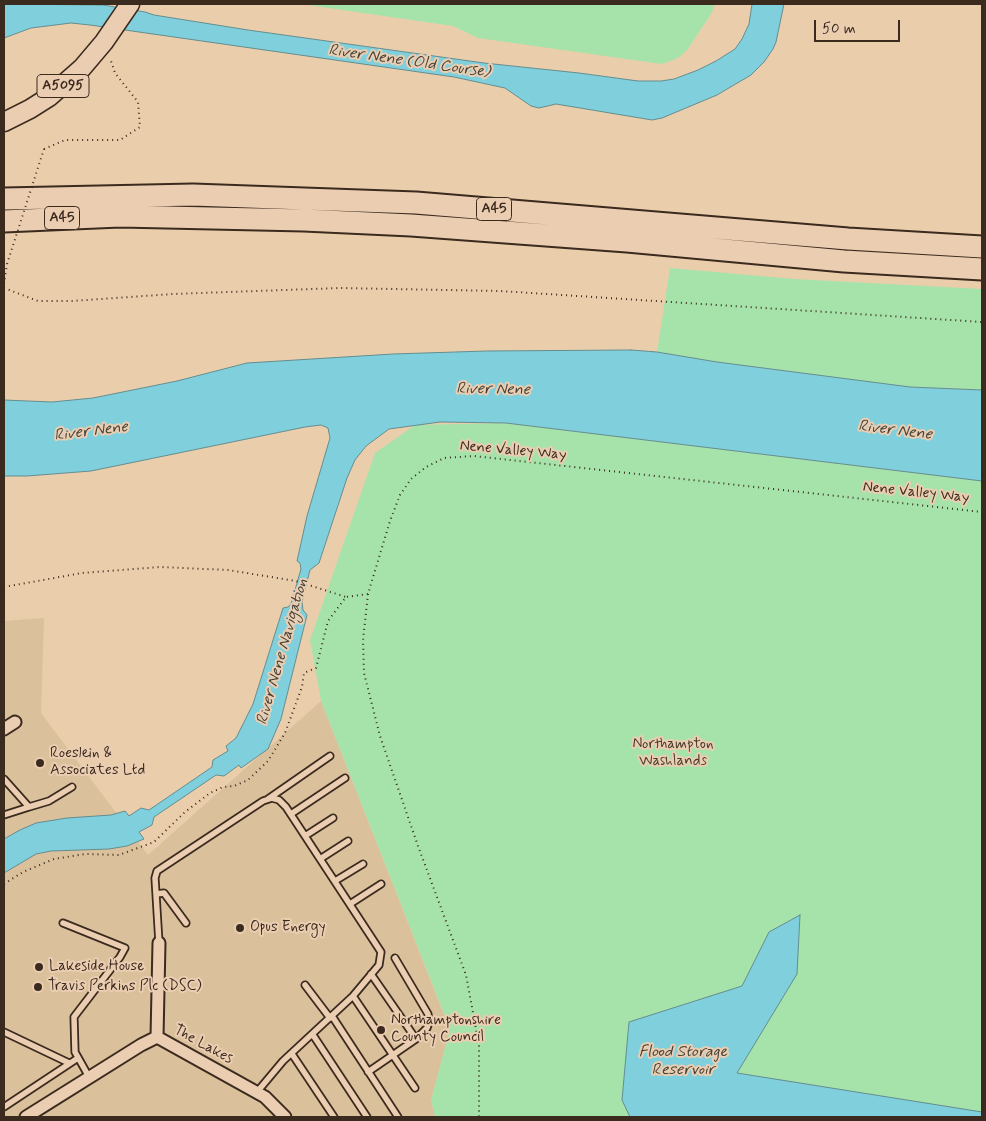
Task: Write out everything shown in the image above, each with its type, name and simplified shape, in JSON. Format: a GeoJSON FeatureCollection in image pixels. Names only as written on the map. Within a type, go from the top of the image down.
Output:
{"type":"FeatureCollection","features":[{"type":"Feature","properties":{"kind":"highway","name":"A45"},"geometry":{"type":"LineString","coordinates":[[4,199],[193,195],[416,203],[848,239],[982,247]]}},
{"type":"Feature","properties":{"kind":"highway","name":"A45"},"geometry":{"type":"LineString","coordinates":[[4,221],[129,216],[353,222],[627,241],[844,261],[982,269]]}},
{"type":"Feature","properties":{"kind":"main road","name":"A5095"},"geometry":{"type":"LineString","coordinates":[[4,122],[49,97],[82,68],[107,38],[129,5]]}},
{"type":"Feature","properties":{"kind":"street"},"geometry":{"type":"LineString","coordinates":[[4,729],[15,722]]}},
{"type":"Feature","properties":{"kind":"street"},"geometry":{"type":"LineString","coordinates":[[157,1037],[159,943]]}},
{"type":"Feature","properties":{"kind":"street","name":"The Lakes"},"geometry":{"type":"LineString","coordinates":[[26,1117],[141,1044],[157,1037],[265,1096],[286,1117]]}},
{"type":"Feature","properties":{"kind":"lane"},"geometry":{"type":"LineString","coordinates":[[159,943],[155,878],[158,871],[330,756]]}},
{"type":"Feature","properties":{"kind":"lane"},"geometry":{"type":"LineString","coordinates":[[291,814],[345,778]]}},
{"type":"Feature","properties":{"kind":"lane"},"geometry":{"type":"LineString","coordinates":[[4,779],[29,807]]}},
{"type":"Feature","properties":{"kind":"lane"},"geometry":{"type":"LineString","coordinates":[[4,815],[48,800],[72,787]]}},
{"type":"Feature","properties":{"kind":"lane"},"geometry":{"type":"LineString","coordinates":[[257,1092],[283,1061],[353,996],[379,965],[381,952],[291,814],[279,800],[267,799]]}},
{"type":"Feature","properties":{"kind":"lane"},"geometry":{"type":"LineString","coordinates":[[305,836],[334,818]]}},
{"type":"Feature","properties":{"kind":"lane"},"geometry":{"type":"LineString","coordinates":[[320,859],[348,841]]}},
{"type":"Feature","properties":{"kind":"lane"},"geometry":{"type":"LineString","coordinates":[[335,881],[362,864]]}},
{"type":"Feature","properties":{"kind":"lane"},"geometry":{"type":"LineString","coordinates":[[350,904],[381,884]]}},
{"type":"Feature","properties":{"kind":"lane"},"geometry":{"type":"LineString","coordinates":[[156,894],[164,893],[186,923]]}},
{"type":"Feature","properties":{"kind":"lane"},"geometry":{"type":"LineString","coordinates":[[63,923],[125,948],[74,1017],[75,1052],[89,1077]]}},
{"type":"Feature","properties":{"kind":"lane"},"geometry":{"type":"LineString","coordinates":[[368,1072],[416,1039],[427,1028],[429,1022],[428,1014],[394,958]]}},
{"type":"Feature","properties":{"kind":"lane"},"geometry":{"type":"LineString","coordinates":[[372,974],[416,1039]]}},
{"type":"Feature","properties":{"kind":"lane"},"geometry":{"type":"LineString","coordinates":[[305,985],[331,1017],[398,1117]]}},
{"type":"Feature","properties":{"kind":"lane"},"geometry":{"type":"LineString","coordinates":[[353,996],[415,1088]]}},
{"type":"Feature","properties":{"kind":"lane"},"geometry":{"type":"LineString","coordinates":[[4,1032],[69,1063]]}},
{"type":"Feature","properties":{"kind":"lane"},"geometry":{"type":"LineString","coordinates":[[313,1035],[367,1117]]}},
{"type":"Feature","properties":{"kind":"lane"},"geometry":{"type":"LineString","coordinates":[[292,1054],[334,1117]]}},
{"type":"Feature","properties":{"kind":"lane"},"geometry":{"type":"LineString","coordinates":[[4,1107],[78,1058]]}},
{"type":"Feature","properties":{"kind":"path"},"geometry":{"type":"LineString","coordinates":[[4,284],[8,264],[44,149],[65,140],[120,140],[140,127],[138,102],[115,72],[107,38]]}},
{"type":"Feature","properties":{"kind":"path"},"geometry":{"type":"LineString","coordinates":[[4,288],[38,301],[340,288],[500,291],[982,322]]}},
{"type":"Feature","properties":{"kind":"path","name":"Nene Valley Way"},"geometry":{"type":"LineString","coordinates":[[479,1117],[479,1045],[466,975],[380,736],[364,673],[363,640],[368,594],[390,521],[400,495],[410,479],[426,467],[444,458],[474,456],[982,512]]}},
{"type":"Feature","properties":{"kind":"path"},"geometry":{"type":"LineString","coordinates":[[4,588],[82,573],[160,567],[228,570],[296,581],[346,597],[368,594]]}},
{"type":"Feature","properties":{"kind":"path"},"geometry":{"type":"LineString","coordinates":[[4,884],[23,872],[54,859],[85,854],[119,855],[154,842],[185,812],[210,793],[248,780],[268,761],[286,733],[302,686],[304,673],[316,668],[328,621],[346,597]]}},
{"type":"Feature","properties":{"kind":"shaded area"},"geometry":{"type":"Polygon","coordinates":[[[44,618],[41,713],[148,855],[321,701],[450,1030],[431,1100],[435,1117],[4,1117],[4,621],[44,618]]]}},
{"type":"Feature","properties":{"kind":"green space"},"geometry":{"type":"Polygon","coordinates":[[[301,4],[715,4],[711,14],[687,50],[678,58],[662,64],[478,38],[453,26],[301,4]]]}},
{"type":"Feature","properties":{"kind":"green space"},"geometry":{"type":"Polygon","coordinates":[[[670,268],[794,279],[982,289],[982,390],[910,387],[717,362],[657,352],[670,268]]]}},
{"type":"Feature","properties":{"kind":"green space","name":"Northampton Washlands"},"geometry":{"type":"Polygon","coordinates":[[[506,423],[982,481],[982,1117],[435,1117],[431,1100],[450,1029],[321,701],[310,640],[375,453],[415,425],[506,423]]]}},
{"type":"Feature","properties":{"kind":"water","name":"River Nene (Old Course)"},"geometry":{"type":"Polygon","coordinates":[[[4,4],[103,5],[248,30],[484,63],[638,81],[661,81],[674,79],[698,70],[735,49],[749,24],[752,4],[784,4],[773,49],[764,62],[751,75],[717,95],[662,118],[652,120],[556,104],[539,108],[531,106],[505,88],[454,77],[90,25],[71,23],[31,28],[4,38],[4,4]]]}},
{"type":"Feature","properties":{"kind":"water"},"geometry":{"type":"Polygon","coordinates":[[[631,350],[910,387],[982,390],[982,481],[506,423],[440,422],[389,429],[366,446],[355,460],[347,478],[319,563],[310,570],[302,602],[303,610],[307,615],[281,719],[268,749],[241,768],[239,765],[224,776],[216,775],[154,817],[152,825],[139,832],[144,839],[127,846],[109,849],[51,851],[36,854],[4,873],[4,839],[20,830],[36,823],[67,818],[111,815],[125,811],[129,816],[141,808],[149,810],[212,767],[213,760],[228,751],[226,746],[236,738],[253,704],[283,608],[291,604],[301,569],[300,563],[297,561],[307,516],[330,438],[328,428],[321,425],[91,471],[4,476],[4,400],[52,402],[93,398],[177,381],[247,363],[393,354],[631,350]]]}},
{"type":"Feature","properties":{"kind":"water","name":"Flood Storage Reservoir"},"geometry":{"type":"Polygon","coordinates":[[[800,915],[797,974],[737,1073],[982,1112],[982,1117],[630,1117],[622,1100],[629,1022],[742,986],[769,932],[800,915]]]}},
{"type":"Feature","properties":{"kind":"place","name":"Roeslein & Associates Ltd"},"geometry":{"type":"Point","coordinates":[40,763]}},
{"type":"Feature","properties":{"kind":"place","name":"Opus Energy"},"geometry":{"type":"Point","coordinates":[240,928]}},
{"type":"Feature","properties":{"kind":"place","name":"Lakeside House"},"geometry":{"type":"Point","coordinates":[39,967]}},
{"type":"Feature","properties":{"kind":"place","name":"Travis Perkins Plc (DSC)"},"geometry":{"type":"Point","coordinates":[38,987]}},
{"type":"Feature","properties":{"kind":"place","name":"Northamptonshire County Council"},"geometry":{"type":"Point","coordinates":[381,1030]}},
{"type":"Feature","properties":{"kind":"water label","name":"River Nene"},"geometry":{"type":"Point","coordinates":[493,390]}},
{"type":"Feature","properties":{"kind":"water label","name":"River Nene"},"geometry":{"type":"Point","coordinates":[895,431]}},
{"type":"Feature","properties":{"kind":"water label","name":"River Nene"},"geometry":{"type":"Point","coordinates":[91,432]}},
{"type":"Feature","properties":{"kind":"water label","name":"River Nene Navigation"},"geometry":{"type":"Point","coordinates":[283,652]}}]}
